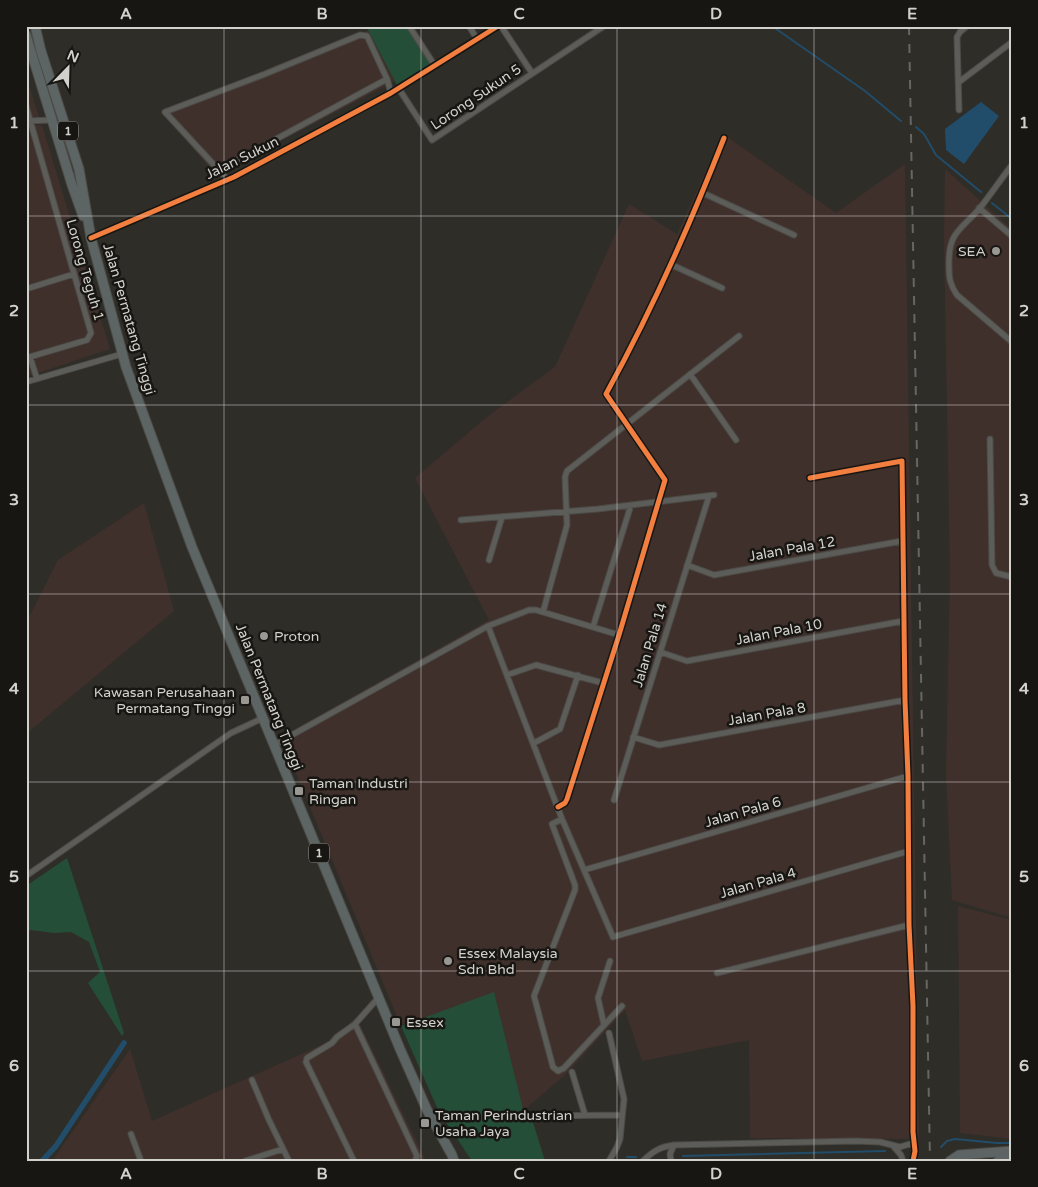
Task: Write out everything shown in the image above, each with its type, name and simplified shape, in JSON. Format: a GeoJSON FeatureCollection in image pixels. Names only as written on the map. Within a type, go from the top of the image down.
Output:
{"type":"FeatureCollection","features":[{"type":"Feature","properties":{"kind":"highway","name":"Jalan Permatang Tinggi"},"geometry":{"type":"LineString","coordinates":[[35,26],[40,51],[70,136],[79,168],[91,238]]}},
{"type":"Feature","properties":{"kind":"highway","name":"Jalan Permatang Tinggi"},"geometry":{"type":"LineString","coordinates":[[26,35],[72,185],[91,238],[122,354],[192,547],[427,1110],[455,1159]]}},
{"type":"Feature","properties":{"kind":"highway"},"geometry":{"type":"LineString","coordinates":[[52,120],[58,121],[70,136]]}},
{"type":"Feature","properties":{"kind":"main road"},"geometry":{"type":"LineString","coordinates":[[950,1161],[959,1155],[1012,1151]]}},
{"type":"Feature","properties":{"kind":"main road"},"geometry":{"type":"LineString","coordinates":[[998,1161],[1012,1159]]}},
{"type":"Feature","properties":{"kind":"street"},"geometry":{"type":"LineString","coordinates":[[409,26],[435,66]]}},
{"type":"Feature","properties":{"kind":"street"},"geometry":{"type":"LineString","coordinates":[[469,26],[477,39]]}},
{"type":"Feature","properties":{"kind":"street","name":"Jalan Sukun"},"geometry":{"type":"LineString","coordinates":[[91,238],[228,180],[399,89],[500,26]]}},
{"type":"Feature","properties":{"kind":"street","name":"Lorong Sukun 5"},"geometry":{"type":"LineString","coordinates":[[500,26],[532,73]]}},
{"type":"Feature","properties":{"kind":"street","name":"Lorong Sukun 5"},"geometry":{"type":"LineString","coordinates":[[399,89],[432,140],[604,26]]}},
{"type":"Feature","properties":{"kind":"street"},"geometry":{"type":"LineString","coordinates":[[959,110],[957,37],[966,26]]}},
{"type":"Feature","properties":{"kind":"street"},"geometry":{"type":"LineString","coordinates":[[228,180],[165,112],[360,35],[367,36],[387,79],[391,93]]}},
{"type":"Feature","properties":{"kind":"street"},"geometry":{"type":"LineString","coordinates":[[959,82],[1012,42]]}},
{"type":"Feature","properties":{"kind":"street"},"geometry":{"type":"LineString","coordinates":[[219,170],[387,79]]}},
{"type":"Feature","properties":{"kind":"street","name":"Lorong Teguh 1"},"geometry":{"type":"LineString","coordinates":[[26,106],[91,333],[87,340],[28,358]]}},
{"type":"Feature","properties":{"kind":"street"},"geometry":{"type":"LineString","coordinates":[[29,121],[52,120]]}},
{"type":"Feature","properties":{"kind":"street"},"geometry":{"type":"LineString","coordinates":[[558,808],[567,799],[619,635],[665,480],[606,394],[670,264],[703,192],[724,138]]}},
{"type":"Feature","properties":{"kind":"street"},"geometry":{"type":"LineString","coordinates":[[1012,165],[979,208],[958,230],[952,238],[949,248],[949,280],[951,287],[957,295],[1012,342]]}},
{"type":"Feature","properties":{"kind":"street"},"geometry":{"type":"LineString","coordinates":[[703,192],[794,235]]}},
{"type":"Feature","properties":{"kind":"street"},"geometry":{"type":"LineString","coordinates":[[979,208],[1012,236]]}},
{"type":"Feature","properties":{"kind":"street"},"geometry":{"type":"LineString","coordinates":[[670,264],[722,288]]}},
{"type":"Feature","properties":{"kind":"street"},"geometry":{"type":"LineString","coordinates":[[26,290],[74,274]]}},
{"type":"Feature","properties":{"kind":"street"},"geometry":{"type":"LineString","coordinates":[[543,612],[567,525],[565,477],[567,471],[739,336]]}},
{"type":"Feature","properties":{"kind":"street"},"geometry":{"type":"LineString","coordinates":[[26,382],[122,354]]}},
{"type":"Feature","properties":{"kind":"street"},"geometry":{"type":"LineString","coordinates":[[28,358],[37,379]]}},
{"type":"Feature","properties":{"kind":"street"},"geometry":{"type":"LineString","coordinates":[[690,374],[736,440]]}},
{"type":"Feature","properties":{"kind":"street"},"geometry":{"type":"LineString","coordinates":[[990,439],[992,565],[996,573],[1012,578]]}},
{"type":"Feature","properties":{"kind":"street"},"geometry":{"type":"LineString","coordinates":[[810,478],[902,461],[909,925],[913,1006],[915,1155],[913,1161]]}},
{"type":"Feature","properties":{"kind":"street","name":"Jalan Pala 14"},"geometry":{"type":"LineString","coordinates":[[614,800],[687,565],[711,495],[659,502]]}},
{"type":"Feature","properties":{"kind":"street"},"geometry":{"type":"LineString","coordinates":[[462,520],[567,512],[659,502]]}},
{"type":"Feature","properties":{"kind":"street"},"geometry":{"type":"LineString","coordinates":[[593,627],[631,505]]}},
{"type":"Feature","properties":{"kind":"street"},"geometry":{"type":"LineString","coordinates":[[489,560],[502,517]]}},
{"type":"Feature","properties":{"kind":"street","name":"Jalan Pala 12"},"geometry":{"type":"LineString","coordinates":[[687,565],[714,575],[902,541]]}},
{"type":"Feature","properties":{"kind":"street"},"geometry":{"type":"LineString","coordinates":[[274,745],[488,626],[532,609],[619,635]]}},
{"type":"Feature","properties":{"kind":"street","name":"Jalan Pala 10"},"geometry":{"type":"LineString","coordinates":[[660,652],[687,661],[903,621]]}},
{"type":"Feature","properties":{"kind":"street"},"geometry":{"type":"LineString","coordinates":[[488,626],[562,819],[584,870]]}},
{"type":"Feature","properties":{"kind":"street"},"geometry":{"type":"LineString","coordinates":[[507,675],[536,665],[603,683]]}},
{"type":"Feature","properties":{"kind":"street"},"geometry":{"type":"LineString","coordinates":[[534,743],[560,729],[578,675]]}},
{"type":"Feature","properties":{"kind":"street","name":"Jalan Pala 8"},"geometry":{"type":"LineString","coordinates":[[633,737],[659,745],[905,700]]}},
{"type":"Feature","properties":{"kind":"street"},"geometry":{"type":"LineString","coordinates":[[26,876],[231,734],[264,718]]}},
{"type":"Feature","properties":{"kind":"street","name":"Jalan Pala 6"},"geometry":{"type":"LineString","coordinates":[[584,870],[908,776]]}},
{"type":"Feature","properties":{"kind":"street"},"geometry":{"type":"LineString","coordinates":[[562,819],[552,824],[575,885],[575,890],[534,996],[553,1068],[558,1071],[564,1068],[622,1006]]}},
{"type":"Feature","properties":{"kind":"street","name":"Jalan Pala 4"},"geometry":{"type":"LineString","coordinates":[[584,870],[613,937],[909,851]]}},
{"type":"Feature","properties":{"kind":"street"},"geometry":{"type":"LineString","coordinates":[[718,972],[909,925]]}},
{"type":"Feature","properties":{"kind":"street"},"geometry":{"type":"LineString","coordinates":[[604,1025],[598,998],[610,962]]}},
{"type":"Feature","properties":{"kind":"street"},"geometry":{"type":"LineString","coordinates":[[354,1161],[306,1062],[307,1058],[332,1043],[336,1037],[355,1024],[379,997]]}},
{"type":"Feature","properties":{"kind":"street"},"geometry":{"type":"LineString","coordinates":[[355,1024],[416,1156],[415,1161]]}},
{"type":"Feature","properties":{"kind":"street"},"geometry":{"type":"LineString","coordinates":[[609,1033],[624,1100],[619,1144],[610,1160]]}},
{"type":"Feature","properties":{"kind":"street"},"geometry":{"type":"LineString","coordinates":[[572,1072],[585,1116]]}},
{"type":"Feature","properties":{"kind":"street"},"geometry":{"type":"LineString","coordinates":[[252,1080],[289,1161]]}},
{"type":"Feature","properties":{"kind":"street"},"geometry":{"type":"LineString","coordinates":[[536,1116],[622,1115]]}},
{"type":"Feature","properties":{"kind":"street"},"geometry":{"type":"LineString","coordinates":[[131,1134],[141,1161]]}},
{"type":"Feature","properties":{"kind":"street"},"geometry":{"type":"LineString","coordinates":[[643,1161],[661,1147],[674,1146],[856,1141],[880,1142],[905,1147],[914,1143]]}},
{"type":"Feature","properties":{"kind":"street"},"geometry":{"type":"LineString","coordinates":[[894,1146],[902,1158],[914,1143]]}},
{"type":"Feature","properties":{"kind":"street"},"geometry":{"type":"LineString","coordinates":[[671,1161],[670,1154],[674,1146]]}},
{"type":"Feature","properties":{"kind":"street"},"geometry":{"type":"LineString","coordinates":[[245,1161],[283,1149]]}},
{"type":"Feature","properties":{"kind":"shaded area"},"geometry":{"type":"Polygon","coordinates":[[[369,30],[395,81],[216,175],[161,111],[369,30]]]}},
{"type":"Feature","properties":{"kind":"shaded area"},"geometry":{"type":"Polygon","coordinates":[[[26,76],[39,117],[26,117],[26,76]]]}},
{"type":"Feature","properties":{"kind":"shaded area"},"geometry":{"type":"Polygon","coordinates":[[[42,125],[110,349],[26,377],[26,126],[42,125]]]}},
{"type":"Feature","properties":{"kind":"shaded area"},"geometry":{"type":"Polygon","coordinates":[[[723,134],[836,213],[905,164],[919,1139],[750,1138],[749,1040],[642,1061],[625,1010],[565,1075],[523,1111],[494,993],[401,1026],[281,737],[489,620],[415,478],[488,416],[555,367],[629,204],[677,234],[723,134]]]}},
{"type":"Feature","properties":{"kind":"shaded area"},"geometry":{"type":"Polygon","coordinates":[[[945,169],[1012,229],[1012,918],[952,900],[946,774],[950,573],[944,239],[945,169]]]}},
{"type":"Feature","properties":{"kind":"shaded area"},"geometry":{"type":"Polygon","coordinates":[[[144,503],[174,611],[26,734],[26,623],[58,560],[144,503]]]}},
{"type":"Feature","properties":{"kind":"shaded area"},"geometry":{"type":"Polygon","coordinates":[[[958,906],[1012,920],[1012,1139],[960,1133],[958,906]]]}},
{"type":"Feature","properties":{"kind":"shaded area"},"geometry":{"type":"Polygon","coordinates":[[[357,1018],[426,1161],[52,1161],[130,1049],[152,1121],[328,1042],[333,1035],[357,1018]]]}},
{"type":"Feature","properties":{"kind":"green space"},"geometry":{"type":"Polygon","coordinates":[[[366,26],[409,26],[435,66],[399,89],[366,26]]]}},
{"type":"Feature","properties":{"kind":"green space"},"geometry":{"type":"Polygon","coordinates":[[[67,858],[124,1033],[122,1036],[88,983],[100,972],[89,942],[71,932],[54,933],[31,930],[26,932],[26,886],[67,858]]]}},
{"type":"Feature","properties":{"kind":"green space"},"geometry":{"type":"Polygon","coordinates":[[[494,992],[526,1121],[532,1119],[545,1161],[472,1161],[439,1112],[401,1026],[494,992]]]}},
{"type":"Feature","properties":{"kind":"water"},"geometry":{"type":"Polygon","coordinates":[[[981,102],[999,116],[964,164],[946,150],[945,129],[981,102]]]}},
{"type":"Feature","properties":{"kind":"waterway"},"geometry":{"type":"LineString","coordinates":[[772,26],[865,91],[901,121]]}},
{"type":"Feature","properties":{"kind":"waterway"},"geometry":{"type":"LineString","coordinates":[[916,127],[924,134],[936,155],[981,192]]}},
{"type":"Feature","properties":{"kind":"waterway"},"geometry":{"type":"LineString","coordinates":[[992,203],[1012,219]]}},
{"type":"Feature","properties":{"kind":"waterway"},"geometry":{"type":"LineString","coordinates":[[42,1161],[56,1146],[124,1043]]}},
{"type":"Feature","properties":{"kind":"waterway"},"geometry":{"type":"LineString","coordinates":[[941,1147],[947,1141],[955,1139],[1012,1143]]}},
{"type":"Feature","properties":{"kind":"waterway"},"geometry":{"type":"LineString","coordinates":[[683,1156],[885,1151]]}},
{"type":"Feature","properties":{"kind":"waterway"},"geometry":{"type":"LineString","coordinates":[[627,1157],[636,1157]]}},
{"type":"Feature","properties":{"kind":"railway"},"geometry":{"type":"LineString","coordinates":[[909,26],[930,1161]]}},
{"type":"Feature","properties":{"kind":"cycle path"},"geometry":{"type":"LineString","coordinates":[[91,238],[234,177],[391,93],[498,26]]}},
{"type":"Feature","properties":{"kind":"cycle path"},"geometry":{"type":"LineString","coordinates":[[558,807],[565,803],[567,799],[619,635],[665,480],[606,394],[639,332],[669,268],[724,138]]}},
{"type":"Feature","properties":{"kind":"cycle path"},"geometry":{"type":"LineString","coordinates":[[810,478],[902,461],[909,925],[913,1006],[913,1132],[915,1151],[913,1161]]}},
{"type":"Feature","properties":{"kind":"place","name":"SEA"},"geometry":{"type":"Point","coordinates":[996,251]}},
{"type":"Feature","properties":{"kind":"place","name":"Proton"},"geometry":{"type":"Point","coordinates":[264,636]}},
{"type":"Feature","properties":{"kind":"place","name":"Kawasan Perusahaan Permatang Tinggi"},"geometry":{"type":"Point","coordinates":[245,700]}},
{"type":"Feature","properties":{"kind":"place","name":"Taman Industri Ringan"},"geometry":{"type":"Point","coordinates":[299,791]}},
{"type":"Feature","properties":{"kind":"place","name":"Essex Malaysia Sdn Bhd"},"geometry":{"type":"Point","coordinates":[448,961]}},
{"type":"Feature","properties":{"kind":"place","name":"Essex"},"geometry":{"type":"Point","coordinates":[396,1022]}},
{"type":"Feature","properties":{"kind":"place","name":"Taman Perindustrian Usaha Jaya"},"geometry":{"type":"Point","coordinates":[425,1123]}}]}
